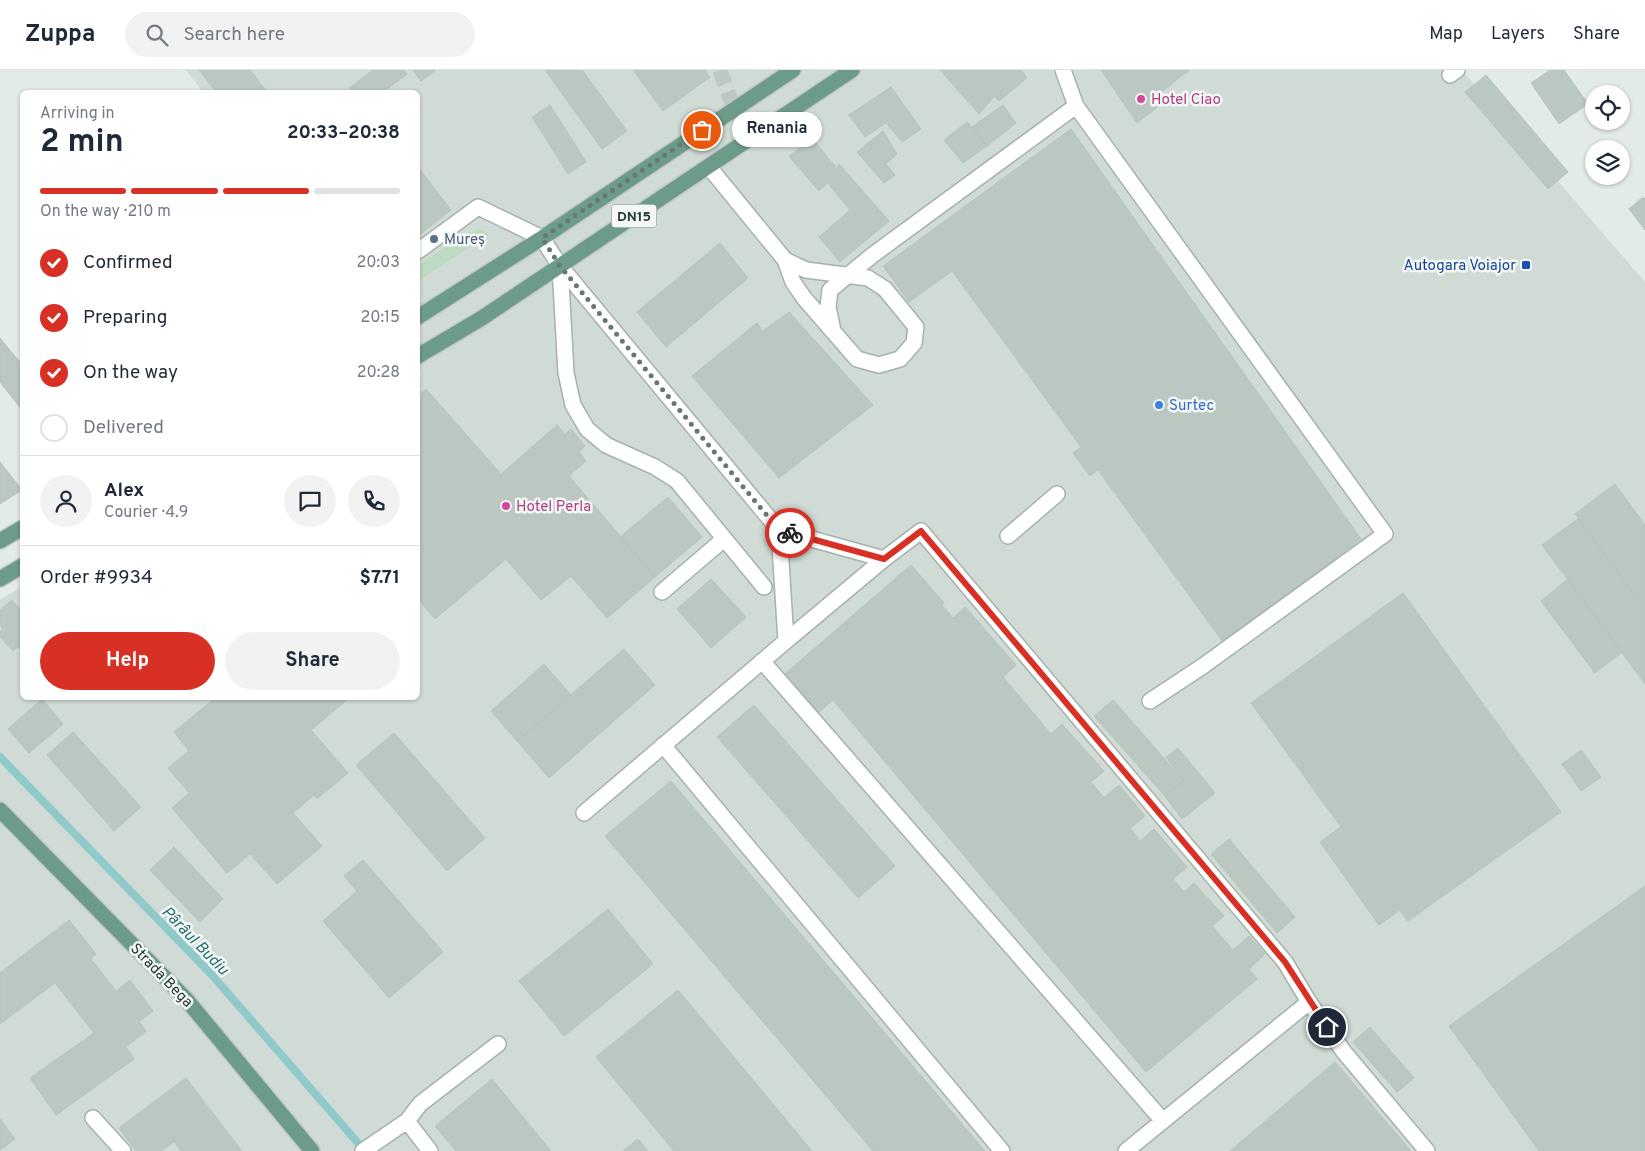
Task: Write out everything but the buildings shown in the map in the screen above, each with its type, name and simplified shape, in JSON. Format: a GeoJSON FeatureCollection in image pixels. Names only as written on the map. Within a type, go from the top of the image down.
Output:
{"type":"FeatureCollection","features":[{"type":"Feature","properties":{"kind":"main road","name":"DN15"},"geometry":{"type":"LineString","coordinates":[[420,315],[542,238],[793,70]]}},
{"type":"Feature","properties":{"kind":"main road","name":"DN15"},"geometry":{"type":"LineString","coordinates":[[420,355],[482,318],[852,70]]}},
{"type":"Feature","properties":{"kind":"main road"},"geometry":{"type":"LineString","coordinates":[[0,541],[20,529]]}},
{"type":"Feature","properties":{"kind":"main road"},"geometry":{"type":"LineString","coordinates":[[0,579],[20,567]]}},
{"type":"Feature","properties":{"kind":"main road","name":"Strada Bega"},"geometry":{"type":"LineString","coordinates":[[0,810],[186,999],[312,1151]]}},
{"type":"Feature","properties":{"kind":"lane"},"geometry":{"type":"LineString","coordinates":[[1062,70],[1076,106],[1385,534],[1203,666],[1150,700]]}},
{"type":"Feature","properties":{"kind":"lane"},"geometry":{"type":"LineString","coordinates":[[833,331],[828,308],[830,290],[846,276],[1076,106]]}},
{"type":"Feature","properties":{"kind":"lane"},"geometry":{"type":"LineString","coordinates":[[709,167],[785,260],[793,282],[856,359],[879,365],[900,359],[914,343],[916,327],[885,289],[868,278],[806,270],[785,260]]}},
{"type":"Feature","properties":{"kind":"lane"},"geometry":{"type":"LineString","coordinates":[[420,250],[478,207],[542,238],[560,266],[779,530],[884,559]]}},
{"type":"Feature","properties":{"kind":"lane"},"geometry":{"type":"LineString","coordinates":[[560,266],[566,374],[573,405],[587,429],[606,445],[656,467],[677,481],[764,588]]}},
{"type":"Feature","properties":{"kind":"lane"},"geometry":{"type":"LineString","coordinates":[[1008,536],[1057,494]]}},
{"type":"Feature","properties":{"kind":"lane"},"geometry":{"type":"LineString","coordinates":[[779,530],[786,641]]}},
{"type":"Feature","properties":{"kind":"lane"},"geometry":{"type":"LineString","coordinates":[[584,813],[762,661],[884,559],[921,531],[1285,962],[1309,1002],[1344,1052],[1427,1151]]}},
{"type":"Feature","properties":{"kind":"lane"},"geometry":{"type":"LineString","coordinates":[[662,592],[724,539]]}},
{"type":"Feature","properties":{"kind":"lane"},"geometry":{"type":"LineString","coordinates":[[762,661],[1163,1121]]}},
{"type":"Feature","properties":{"kind":"lane"},"geometry":{"type":"LineString","coordinates":[[663,745],[1002,1151]]}},
{"type":"Feature","properties":{"kind":"lane"},"geometry":{"type":"LineString","coordinates":[[1126,1151],[1309,1002]]}},
{"type":"Feature","properties":{"kind":"lane"},"geometry":{"type":"LineString","coordinates":[[363,1151],[407,1121],[420,1104],[498,1044]]}},
{"type":"Feature","properties":{"kind":"lane"},"geometry":{"type":"LineString","coordinates":[[94,1118],[123,1151]]}},
{"type":"Feature","properties":{"kind":"lane"},"geometry":{"type":"LineString","coordinates":[[407,1121],[430,1151]]}},
{"type":"Feature","properties":{"kind":"shaded area"},"geometry":{"type":"Polygon","coordinates":[[[186,70],[1462,70],[1645,282],[1645,1151],[0,1151],[0,600],[20,587],[20,700],[420,700],[420,378],[422,376],[420,373],[420,90],[201,90],[186,70]]]}},
{"type":"Feature","properties":{"kind":"green space"},"geometry":{"type":"Polygon","coordinates":[[[479,230],[490,234],[420,280],[420,264],[469,232],[479,230]]]}},
{"type":"Feature","properties":{"kind":"waterway","name":"Pârâul Budiu"},"geometry":{"type":"LineString","coordinates":[[0,757],[212,975],[358,1143],[362,1151]]}},
{"type":"Feature","properties":{"kind":"tunnel"},"geometry":{"type":"LineString","coordinates":[[720,70],[734,109]]}},
{"type":"Feature","properties":{"kind":"way so far"},"geometry":{"type":"LineString","coordinates":[[702,130],[542,238],[560,266],[779,530],[790,533]]}},
{"type":"Feature","properties":{"kind":"place","name":"Hotel Ciao"},"geometry":{"type":"Point","coordinates":[1141,99]}},
{"type":"Feature","properties":{"kind":"place","name":"Renania"},"geometry":{"type":"Point","coordinates":[702,130]}},
{"type":"Feature","properties":{"kind":"place","name":"Mureș"},"geometry":{"type":"Point","coordinates":[434,239]}},
{"type":"Feature","properties":{"kind":"place","name":"Autogara Voiajor"},"geometry":{"type":"Point","coordinates":[1526,265]}},
{"type":"Feature","properties":{"kind":"place","name":"Surtec"},"geometry":{"type":"Point","coordinates":[1159,405]}},
{"type":"Feature","properties":{"kind":"place","name":"Hotel Perla"},"geometry":{"type":"Point","coordinates":[506,506]}},
{"type":"Feature","properties":{"kind":"route"},"geometry":{"type":"LineString","coordinates":[[790,533],[884,559],[921,531],[1285,962],[1309,1002],[1327,1027]]}}]}
